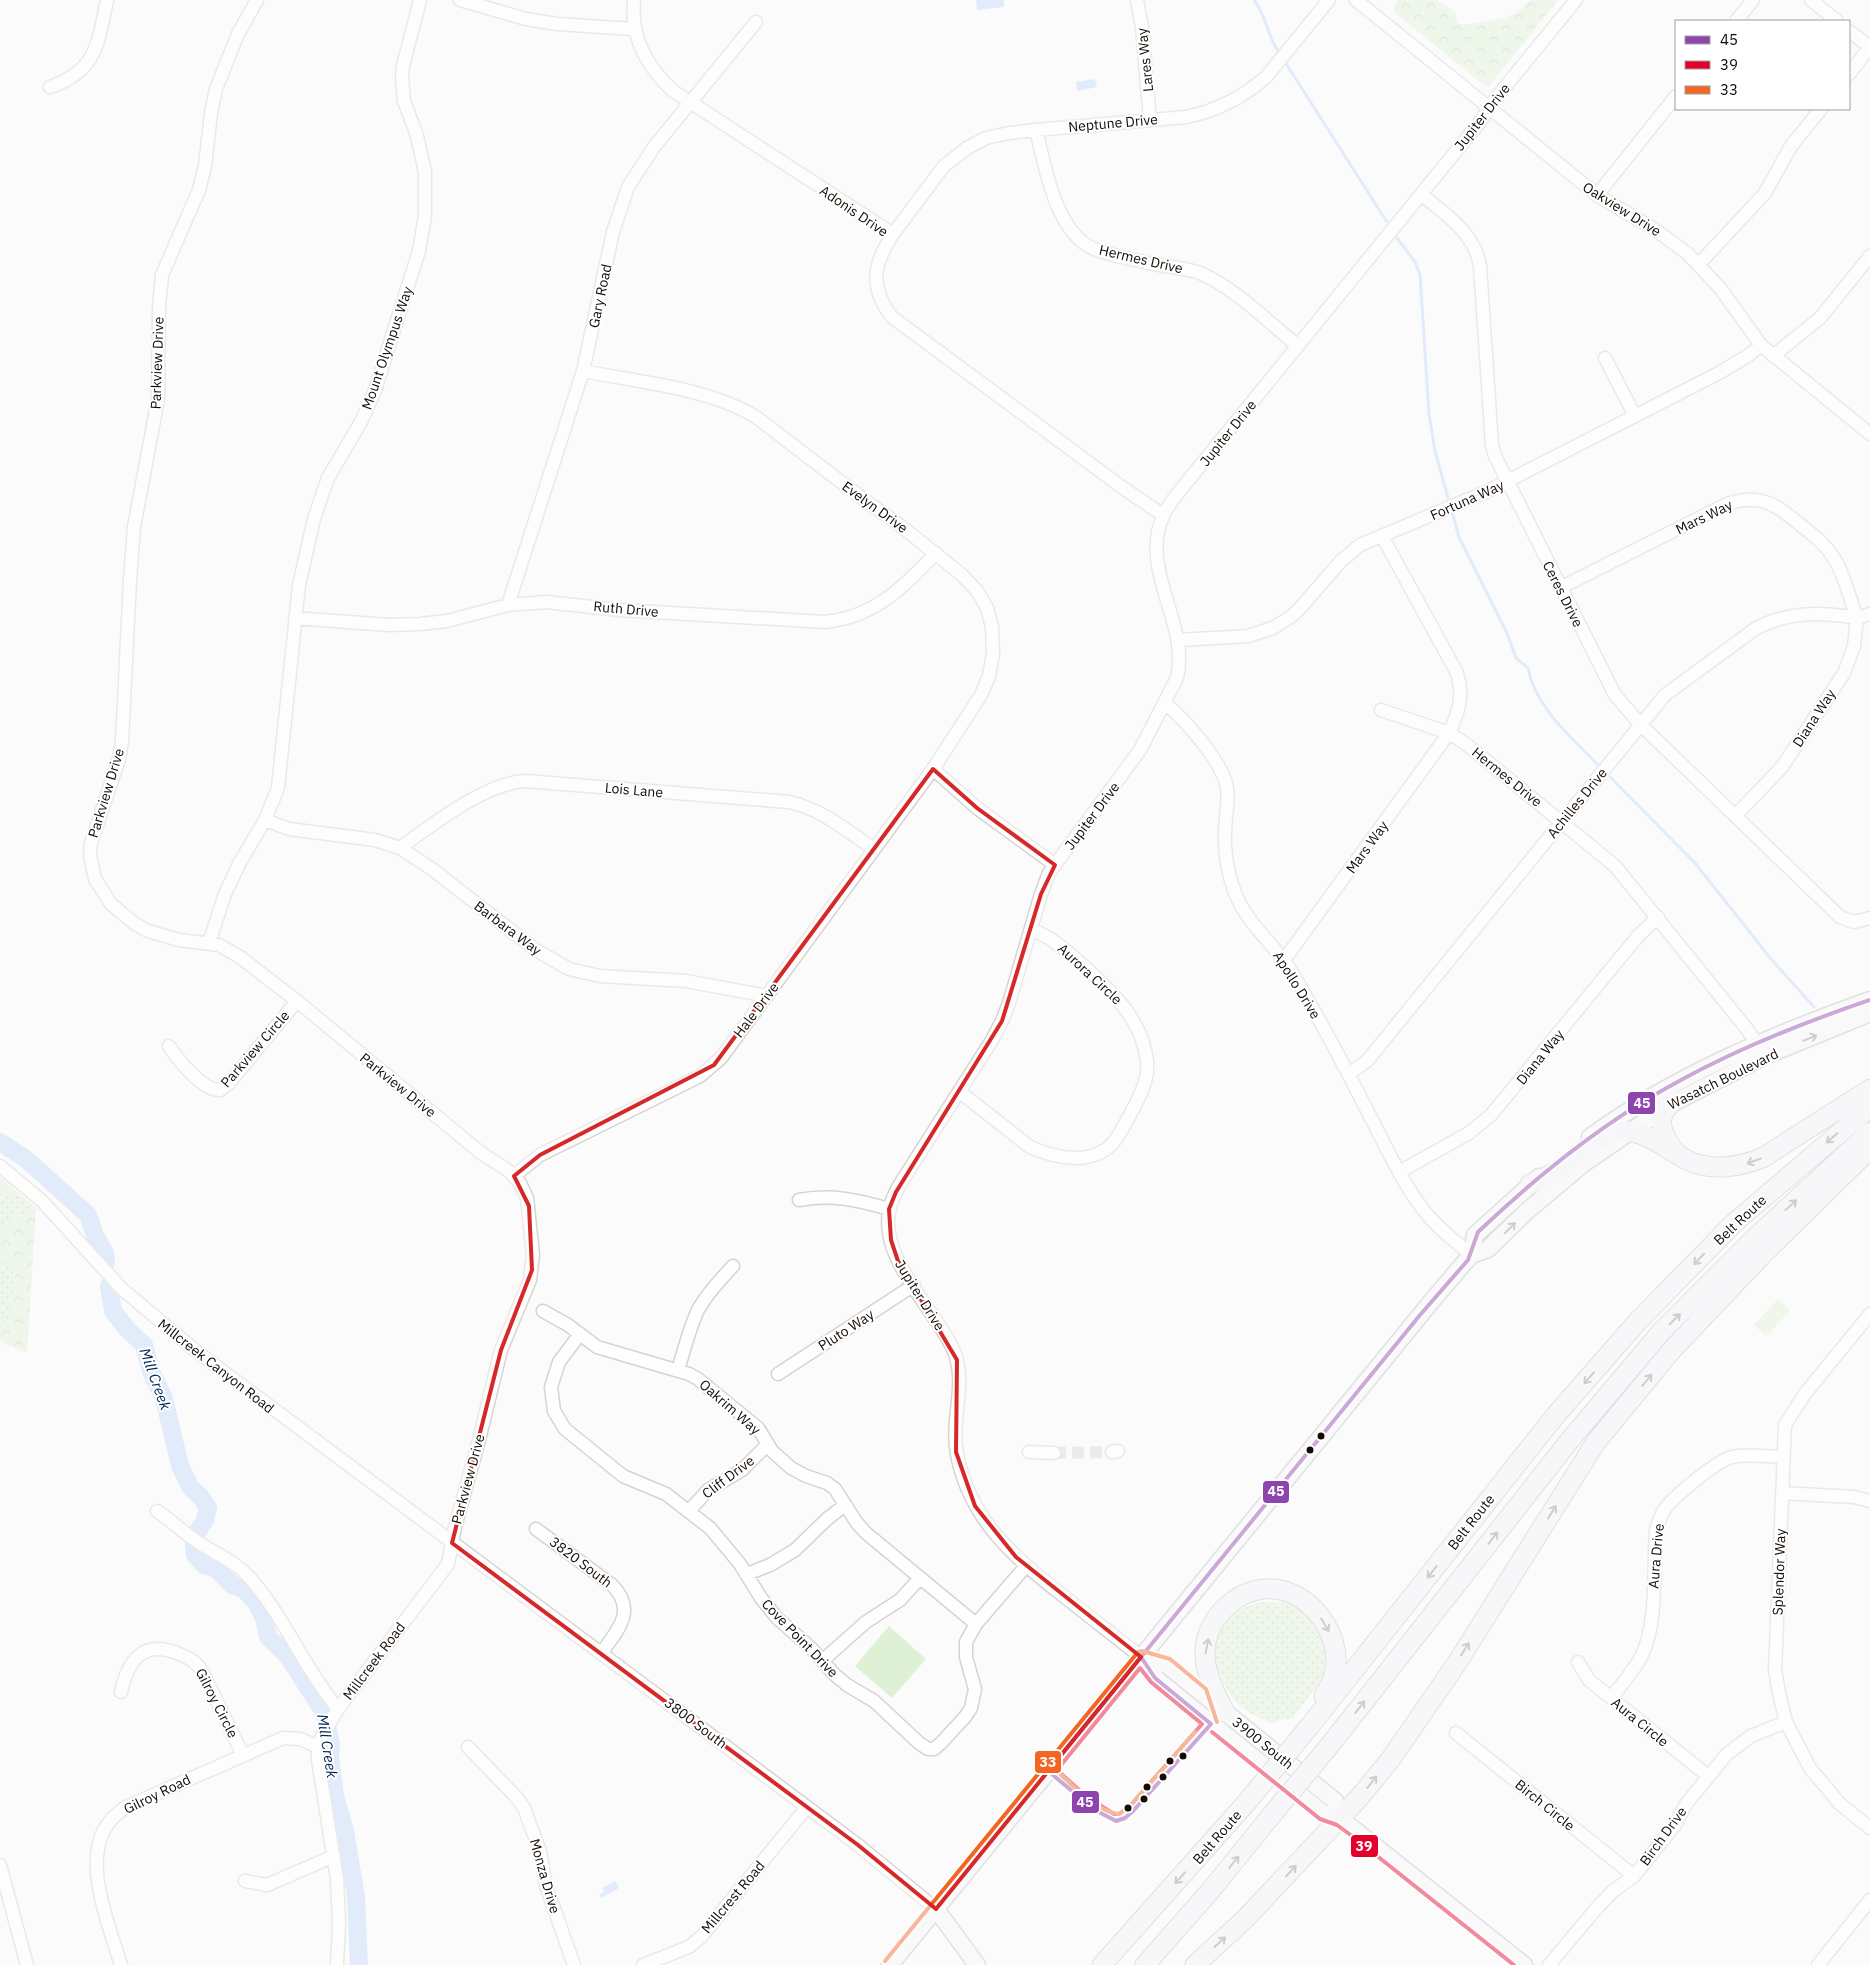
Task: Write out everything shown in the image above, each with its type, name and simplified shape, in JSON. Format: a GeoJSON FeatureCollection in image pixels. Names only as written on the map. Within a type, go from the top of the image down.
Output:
{"type":"FeatureCollection","features":[{"type":"Feature","properties":{"kind":"highway"},"geometry":{"type":"LineString","coordinates":[[1530,1184],[1557,1171],[1607,1135],[1621,1131],[1642,1135],[1655,1140],[1693,1162],[1720,1167],[1738,1166],[1756,1160],[1796,1137],[1870,1089]]}},
{"type":"Feature","properties":{"kind":"highway"},"geometry":{"type":"LineString","coordinates":[[1671,1104],[1663,1111],[1661,1124],[1667,1140],[1680,1156]]}},
{"type":"Feature","properties":{"kind":"highway","name":"Belt Route"},"geometry":{"type":"LineString","coordinates":[[1102,1965],[1246,1802],[1309,1727],[1555,1416],[1638,1321],[1734,1223],[1870,1107]]}},
{"type":"Feature","properties":{"kind":"highway","name":"Belt Route"},"geometry":{"type":"LineString","coordinates":[[1145,1965],[1211,1890],[1330,1745],[1570,1440],[1661,1332],[1758,1236],[1870,1132]]}},
{"type":"Feature","properties":{"kind":"highway"},"geometry":{"type":"LineString","coordinates":[[1195,1965],[1245,1919],[1363,1794],[1390,1760],[1452,1671],[1596,1442],[1671,1351],[1764,1253],[1870,1149]]}},
{"type":"Feature","properties":{"kind":"highway"},"geometry":{"type":"LineString","coordinates":[[1225,1712],[1209,1679],[1205,1653],[1214,1620],[1229,1602],[1247,1594],[1266,1590],[1284,1591],[1301,1598],[1317,1611],[1333,1639],[1336,1652],[1334,1676],[1309,1727]]}},
{"type":"Feature","properties":{"kind":"main road","name":"Wasatch Boulevard"},"geometry":{"type":"LineString","coordinates":[[1471,1255],[1488,1250],[1556,1187],[1602,1150],[1671,1104],[1761,1050],[1870,1000]]}},
{"type":"Feature","properties":{"kind":"main road","name":"Wasatch Boulevard"},"geometry":{"type":"LineString","coordinates":[[890,1965],[1471,1255],[1475,1235],[1530,1184],[1617,1118],[1682,1079],[1870,1013]]}},
{"type":"Feature","properties":{"kind":"main road","name":"3900 South"},"geometry":{"type":"LineString","coordinates":[[1141,1657],[1156,1678],[1169,1690],[1324,1814],[1340,1819],[1524,1965]]}},
{"type":"Feature","properties":{"kind":"main road","name":"3900 South"},"geometry":{"type":"LineString","coordinates":[[1141,1657],[1167,1665],[1335,1801],[1340,1819]]}},
{"type":"Feature","properties":{"kind":"main road"},"geometry":{"type":"LineString","coordinates":[[936,1909],[977,1965]]}},
{"type":"Feature","properties":{"kind":"street"},"geometry":{"type":"LineString","coordinates":[[50,87],[63,83],[77,74],[93,55],[98,42],[107,0]]}},
{"type":"Feature","properties":{"kind":"street","name":"Parkview Drive"},"geometry":{"type":"LineString","coordinates":[[257,0],[238,34],[216,90],[210,113],[205,166],[199,190],[162,275],[158,399],[138,504],[131,562],[122,742],[119,759],[91,843],[90,855],[95,879],[102,893],[111,904],[135,924],[161,936],[209,943],[227,949],[240,957],[297,1001],[481,1153],[514,1176],[524,1190],[529,1206],[534,1254],[532,1270],[501,1350],[452,1544]]}},
{"type":"Feature","properties":{"kind":"street","name":"Mount Olympus Way"},"geometry":{"type":"LineString","coordinates":[[209,943],[224,894],[275,798],[279,780],[295,618],[304,563],[314,520],[328,478],[362,420],[375,390],[419,251],[425,216],[425,172],[417,136],[404,101],[402,78],[404,59],[420,0]]}},
{"type":"Feature","properties":{"kind":"street"},"geometry":{"type":"LineString","coordinates":[[460,0],[556,24],[634,29]]}},
{"type":"Feature","properties":{"kind":"street","name":"Adonis Drive"},"geometry":{"type":"LineString","coordinates":[[634,0],[634,29],[642,50],[655,72],[672,91],[893,234],[878,260],[876,279],[880,297],[892,317],[1163,515]]}},
{"type":"Feature","properties":{"kind":"street","name":"Lares Way"},"geometry":{"type":"LineString","coordinates":[[1137,0],[1150,120]]}},
{"type":"Feature","properties":{"kind":"street","name":"Neptune Drive"},"geometry":{"type":"LineString","coordinates":[[893,234],[937,174],[958,154],[986,138],[1008,133],[1198,114],[1221,107],[1242,96],[1255,87],[1276,66],[1329,0]]}},
{"type":"Feature","properties":{"kind":"street","name":"Oakview Drive"},"geometry":{"type":"LineString","coordinates":[[1356,0],[1597,195],[1666,236],[1699,264],[1729,298],[1762,345],[1773,356],[1870,434]]}},
{"type":"Feature","properties":{"kind":"street","name":"Jupiter Drive"},"geometry":{"type":"LineString","coordinates":[[1141,1657],[1026,1566],[992,1530],[967,1491],[960,1472],[955,1436],[959,1388],[957,1360],[948,1340],[898,1261],[890,1240],[890,1209],[896,1192],[907,1173],[960,1092],[1002,1021],[1045,882],[1055,865],[1140,750],[1177,678],[1180,667],[1178,640],[1157,560],[1157,543],[1163,515],[1178,493],[1576,0]]}},
{"type":"Feature","properties":{"kind":"street"},"geometry":{"type":"LineString","coordinates":[[1737,20],[1753,0]]}},
{"type":"Feature","properties":{"kind":"street"},"geometry":{"type":"LineString","coordinates":[[1811,0],[1836,20]]}},
{"type":"Feature","properties":{"kind":"street","name":"Gary Road"},"geometry":{"type":"LineString","coordinates":[[508,605],[583,371],[613,232],[622,202],[635,173],[644,160],[756,22]]}},
{"type":"Feature","properties":{"kind":"street"},"geometry":{"type":"LineString","coordinates":[[1850,32],[1870,47],[1850,73]]}},
{"type":"Feature","properties":{"kind":"street"},"geometry":{"type":"LineString","coordinates":[[1597,195],[1675,97]]}},
{"type":"Feature","properties":{"kind":"street"},"geometry":{"type":"LineString","coordinates":[[1699,264],[1765,193],[1792,146],[1820,110]]}},
{"type":"Feature","properties":{"kind":"street","name":"Hermes Drive"},"geometry":{"type":"LineString","coordinates":[[1036,130],[1046,171],[1056,199],[1068,225],[1082,241],[1103,252],[1162,266],[1191,270],[1210,278],[1235,294],[1298,346]]}},
{"type":"Feature","properties":{"kind":"street","name":"Ceres Drive"},"geometry":{"type":"LineString","coordinates":[[1421,194],[1466,232],[1475,248],[1478,257],[1492,445],[1495,456],[1506,482],[1615,695],[1640,724],[1840,916],[1850,922],[1859,922],[1870,918]]}},
{"type":"Feature","properties":{"kind":"street"},"geometry":{"type":"LineString","coordinates":[[1773,356],[1820,318],[1870,256]]}},
{"type":"Feature","properties":{"kind":"street","name":"Fortuna Way"},"geometry":{"type":"LineString","coordinates":[[1178,640],[1248,636],[1273,628],[1301,608],[1346,555],[1360,545],[1488,491],[1719,373],[1762,345]]}},
{"type":"Feature","properties":{"kind":"street"},"geometry":{"type":"LineString","coordinates":[[1605,358],[1635,416]]}},
{"type":"Feature","properties":{"kind":"street","name":"Evelyn Drive"},"geometry":{"type":"LineString","coordinates":[[583,371],[704,395],[747,412],[765,423],[936,553],[962,575],[980,595],[990,617],[994,641],[988,676],[980,695],[933,770]]}},
{"type":"Feature","properties":{"kind":"street","name":"Mars Way"},"geometry":{"type":"LineString","coordinates":[[1560,588],[1727,504],[1743,499],[1751,499],[1778,507],[1822,542],[1837,564],[1857,618]]}},
{"type":"Feature","properties":{"kind":"street"},"geometry":{"type":"LineString","coordinates":[[1382,536],[1457,673],[1460,686],[1460,702],[1457,716],[1449,733]]}},
{"type":"Feature","properties":{"kind":"street","name":"Ruth Drive"},"geometry":{"type":"LineString","coordinates":[[295,618],[412,625],[447,621],[508,605],[532,602],[561,602],[620,610],[802,622],[837,621],[863,613],[894,594],[936,553]]}},
{"type":"Feature","properties":{"kind":"street","name":"Achilles Drive"},"geometry":{"type":"LineString","coordinates":[[1349,1074],[1367,1061],[1640,724],[1673,688],[1762,625],[1778,618],[1804,614],[1830,614],[1857,618]]}},
{"type":"Feature","properties":{"kind":"street"},"geometry":{"type":"LineString","coordinates":[[1857,618],[1870,614]]}},
{"type":"Feature","properties":{"kind":"street","name":"Diana Way"},"geometry":{"type":"LineString","coordinates":[[1736,815],[1782,767],[1844,673],[1854,646],[1857,618]]}},
{"type":"Feature","properties":{"kind":"street","name":"Apollo Drive"},"geometry":{"type":"LineString","coordinates":[[1165,703],[1198,738],[1224,776],[1227,794],[1225,854],[1232,884],[1240,904],[1250,920],[1284,960],[1349,1074],[1399,1172],[1429,1218],[1471,1255]]}},
{"type":"Feature","properties":{"kind":"street","name":"Hermes Drive"},"geometry":{"type":"LineString","coordinates":[[1381,710],[1449,733],[1466,744],[1615,866],[1658,917],[1761,1050]]}},
{"type":"Feature","properties":{"kind":"street","name":"Mars Way"},"geometry":{"type":"LineString","coordinates":[[1284,960],[1449,733]]}},
{"type":"Feature","properties":{"kind":"street"},"geometry":{"type":"LineString","coordinates":[[933,770],[977,808],[1055,865]]}},
{"type":"Feature","properties":{"kind":"street","name":"Hale Drive"},"geometry":{"type":"LineString","coordinates":[[514,1176],[540,1155],[662,1096],[707,1071],[721,1058],[933,770]]}},
{"type":"Feature","properties":{"kind":"street","name":"Lois Lane"},"geometry":{"type":"LineString","coordinates":[[400,848],[433,824],[489,790],[506,784],[525,781],[789,802],[822,814],[874,849]]}},
{"type":"Feature","properties":{"kind":"street","name":"Barbara Way"},"geometry":{"type":"LineString","coordinates":[[265,820],[288,829],[375,840],[400,848],[422,862],[536,950],[569,969],[600,976],[686,981],[767,996]]}},
{"type":"Feature","properties":{"kind":"street","name":"Diana Way"},"geometry":{"type":"LineString","coordinates":[[1399,1172],[1468,1133],[1491,1115],[1638,936],[1658,917]]}},
{"type":"Feature","properties":{"kind":"street","name":"Aurora Circle"},"geometry":{"type":"LineString","coordinates":[[960,1092],[1030,1147],[1043,1153],[1074,1158],[1095,1154],[1112,1143],[1140,1094],[1147,1072],[1147,1061],[1140,1035],[1126,1008],[1118,998],[1061,945],[1031,929]]}},
{"type":"Feature","properties":{"kind":"street","name":"Parkview Circle"},"geometry":{"type":"LineString","coordinates":[[169,1046],[184,1067],[209,1087],[220,1090],[229,1083],[297,1001]]}},
{"type":"Feature","properties":{"kind":"street","name":"Millcreek Canyon Road"},"geometry":{"type":"LineString","coordinates":[[0,1166],[42,1201],[108,1275],[152,1316],[230,1379],[452,1544]]}},
{"type":"Feature","properties":{"kind":"street"},"geometry":{"type":"LineString","coordinates":[[799,1200],[814,1197],[834,1197],[890,1209]]}},
{"type":"Feature","properties":{"kind":"street"},"geometry":{"type":"LineString","coordinates":[[678,1370],[699,1310],[707,1296],[733,1266]]}},
{"type":"Feature","properties":{"kind":"street","name":"Pluto Way"},"geometry":{"type":"LineString","coordinates":[[778,1374],[914,1286]]}},
{"type":"Feature","properties":{"kind":"street","name":"Oakrim Way"},"geometry":{"type":"LineString","coordinates":[[543,1311],[568,1325],[592,1344],[606,1350],[678,1370],[698,1379],[758,1428],[776,1456],[796,1471],[832,1486],[866,1534],[976,1624]]}},
{"type":"Feature","properties":{"kind":"street","name":"Splendor Way"},"geometry":{"type":"LineString","coordinates":[[1870,1314],[1792,1412],[1785,1425],[1776,1670],[1786,1722],[1810,1768],[1840,1804],[1870,1828]]}},
{"type":"Feature","properties":{"kind":"street","name":"Cove Point Drive"},"geometry":{"type":"LineString","coordinates":[[580,1334],[559,1362],[553,1378],[551,1395],[560,1423],[570,1434],[623,1476],[660,1491],[689,1511],[714,1532],[747,1574],[761,1598],[777,1618],[811,1648],[822,1662],[842,1680],[884,1709],[919,1743],[928,1749],[934,1749],[965,1717],[973,1702],[975,1689],[965,1652],[966,1642],[976,1624],[1026,1566]]}},
{"type":"Feature","properties":{"kind":"street","name":"Cliff Drive"},"geometry":{"type":"LineString","coordinates":[[689,1511],[708,1490],[742,1470],[768,1444]]}},
{"type":"Feature","properties":{"kind":"street"},"geometry":{"type":"LineString","coordinates":[[1030,1452],[1054,1453]]}},
{"type":"Feature","properties":{"kind":"street","name":"Aura Drive"},"geometry":{"type":"LineString","coordinates":[[1611,1698],[1634,1669],[1648,1640],[1652,1618],[1656,1530],[1660,1516],[1667,1506],[1724,1460],[1744,1456],[1783,1457]]}},
{"type":"Feature","properties":{"kind":"street"},"geometry":{"type":"LineString","coordinates":[[1782,1493],[1854,1497],[1870,1500]]}},
{"type":"Feature","properties":{"kind":"street"},"geometry":{"type":"LineString","coordinates":[[747,1574],[770,1565],[795,1550],[826,1519],[845,1505]]}},
{"type":"Feature","properties":{"kind":"street"},"geometry":{"type":"LineString","coordinates":[[157,1511],[203,1545],[234,1563],[250,1577],[289,1631],[335,1713]]}},
{"type":"Feature","properties":{"kind":"street","name":"3820 South"},"geometry":{"type":"LineString","coordinates":[[536,1528],[612,1585],[621,1596],[625,1607],[624,1617],[602,1652]]}},
{"type":"Feature","properties":{"kind":"street","name":"3800 South"},"geometry":{"type":"LineString","coordinates":[[452,1544],[602,1652],[858,1845],[936,1909]]}},
{"type":"Feature","properties":{"kind":"street","name":"Millcreek Road"},"geometry":{"type":"LineString","coordinates":[[337,1965],[339,1925],[334,1856],[318,1760],[318,1747],[335,1713],[448,1564],[452,1544]]}},
{"type":"Feature","properties":{"kind":"street"},"geometry":{"type":"LineString","coordinates":[[822,1662],[866,1622],[900,1600],[920,1578]]}},
{"type":"Feature","properties":{"kind":"street","name":"Gilroy Circle"},"geometry":{"type":"LineString","coordinates":[[121,1692],[126,1673],[146,1650],[155,1648],[166,1649],[192,1660],[202,1670],[243,1755]]}},
{"type":"Feature","properties":{"kind":"street","name":"Aura Circle"},"geometry":{"type":"LineString","coordinates":[[1578,1662],[1589,1680],[1708,1776]]}},
{"type":"Feature","properties":{"kind":"street","name":"Birch Drive"},"geometry":{"type":"LineString","coordinates":[[1549,1965],[1613,1891],[1634,1876],[1674,1825],[1686,1804],[1727,1754],[1751,1736],[1786,1722]]}},
{"type":"Feature","properties":{"kind":"street","name":"Birch Circle"},"geometry":{"type":"LineString","coordinates":[[1456,1733],[1634,1876]]}},
{"type":"Feature","properties":{"kind":"street","name":"Gilroy Road"},"geometry":{"type":"LineString","coordinates":[[122,1965],[109,1926],[98,1882],[96,1863],[98,1846],[103,1831],[111,1819],[126,1807],[283,1738],[302,1739],[318,1747]]}},
{"type":"Feature","properties":{"kind":"street","name":"Monza Drive"},"geometry":{"type":"LineString","coordinates":[[468,1747],[517,1798],[524,1808],[540,1851],[546,1886],[574,1965]]}},
{"type":"Feature","properties":{"kind":"street","name":"Millcrest Road"},"geometry":{"type":"LineString","coordinates":[[642,1965],[689,1947],[701,1937],[808,1808]]}},
{"type":"Feature","properties":{"kind":"street"},"geometry":{"type":"LineString","coordinates":[[245,1881],[268,1885],[334,1856]]}},
{"type":"Feature","properties":{"kind":"street"},"geometry":{"type":"LineString","coordinates":[[0,1865],[3,1887],[27,1965]]}},
{"type":"Feature","properties":{"kind":"street"},"geometry":{"type":"LineString","coordinates":[[1818,1965],[1870,1900]]}},
{"type":"Feature","properties":{"kind":"highlighted area"},"geometry":{"type":"Polygon","coordinates":[[[933,769],[977,808],[1055,865],[1041,894],[1002,1021],[896,1192],[889,1209],[891,1240],[898,1261],[957,1360],[956,1452],[975,1506],[1016,1557],[1141,1657],[936,1909],[858,1845],[452,1543],[501,1350],[532,1270],[529,1206],[514,1176],[540,1155],[714,1065],[933,769]]]}},
{"type":"Feature","properties":{"kind":"green space"},"geometry":{"type":"Polygon","coordinates":[[[1397,0],[1437,0],[1455,12],[1458,24],[1471,24],[1502,19],[1514,14],[1531,0],[1558,0],[1489,86],[1486,87],[1393,11],[1397,0]]]}},
{"type":"Feature","properties":{"kind":"green space"},"geometry":{"type":"Polygon","coordinates":[[[0,1177],[17,1192],[0,1197],[0,1177]]]}},
{"type":"Feature","properties":{"kind":"green space"},"geometry":{"type":"Polygon","coordinates":[[[17,1192],[36,1208],[0,1226],[0,1197],[17,1192]]]}},
{"type":"Feature","properties":{"kind":"green space"},"geometry":{"type":"Polygon","coordinates":[[[36,1208],[27,1353],[0,1342],[0,1320],[10,1330],[9,1300],[17,1285],[11,1265],[0,1262],[0,1226],[36,1208]]]}},
{"type":"Feature","properties":{"kind":"green space"},"geometry":{"type":"Polygon","coordinates":[[[0,1262],[11,1265],[17,1285],[9,1300],[10,1331],[0,1320],[0,1262]]]}},
{"type":"Feature","properties":{"kind":"green space"},"geometry":{"type":"Polygon","coordinates":[[[1778,1299],[1790,1311],[1766,1336],[1754,1325],[1778,1299]]]}},
{"type":"Feature","properties":{"kind":"green space"},"geometry":{"type":"Polygon","coordinates":[[[1259,1602],[1290,1603],[1306,1611],[1321,1628],[1327,1648],[1328,1666],[1321,1681],[1292,1718],[1270,1723],[1240,1706],[1230,1694],[1218,1670],[1215,1651],[1219,1634],[1230,1618],[1243,1608],[1259,1602]]]}},
{"type":"Feature","properties":{"kind":"green space"},"geometry":{"type":"Polygon","coordinates":[[[889,1626],[926,1659],[892,1698],[855,1666],[889,1626]]]}},
{"type":"Feature","properties":{"kind":"water"},"geometry":{"type":"Polygon","coordinates":[[[976,0],[1004,0],[1004,7],[977,10],[976,0]]]}},
{"type":"Feature","properties":{"kind":"water"},"geometry":{"type":"Polygon","coordinates":[[[1095,79],[1097,87],[1077,91],[1076,82],[1095,79]]]}},
{"type":"Feature","properties":{"kind":"water"},"geometry":{"type":"Polygon","coordinates":[[[615,1881],[619,1888],[601,1898],[599,1895],[605,1891],[602,1888],[615,1881]]]}},
{"type":"Feature","properties":{"kind":"waterway"},"geometry":{"type":"LineString","coordinates":[[1254,0],[1278,51]]}},
{"type":"Feature","properties":{"kind":"waterway"},"geometry":{"type":"LineString","coordinates":[[1287,65],[1387,222]]}},
{"type":"Feature","properties":{"kind":"waterway"},"geometry":{"type":"LineString","coordinates":[[1397,238],[1415,262],[1420,275],[1429,414],[1435,451],[1448,498]]}},
{"type":"Feature","properties":{"kind":"waterway"},"geometry":{"type":"LineString","coordinates":[[1453,515],[1459,537],[1507,633],[1516,658],[1528,668],[1538,696],[1555,721],[1598,765]]}},
{"type":"Feature","properties":{"kind":"waterway"},"geometry":{"type":"LineString","coordinates":[[1610,777],[1695,863],[1771,959],[1814,1007]]}},
{"type":"Feature","properties":{"kind":"waterway","name":"Mill Creek"},"geometry":{"type":"LineString","coordinates":[[0,1142],[26,1159],[88,1215],[95,1235],[105,1253],[106,1262]]}},
{"type":"Feature","properties":{"kind":"waterway","name":"Mill Creek"},"geometry":{"type":"LineString","coordinates":[[109,1286],[113,1311],[127,1329],[144,1345],[152,1374],[164,1398],[180,1466],[191,1488],[201,1497],[208,1508],[205,1520],[198,1531]]}},
{"type":"Feature","properties":{"kind":"waterway","name":"Mill Creek"},"geometry":{"type":"LineString","coordinates":[[194,1544],[195,1555],[204,1565],[216,1569],[232,1585],[243,1589],[255,1601],[264,1618],[268,1637],[287,1655],[324,1712],[331,1745],[330,1757],[335,1796],[345,1831],[356,1897],[359,1965]]}},
{"type":"Feature","properties":{"kind":"tunnel"},"geometry":{"type":"LineString","coordinates":[[1054,1453],[1112,1452]]}},
{"type":"Feature","properties":{"kind":"transit line","name":"45"},"geometry":{"type":"LineString","coordinates":[[1141,1657],[1420,1315],[1468,1260],[1478,1232],[1501,1210],[1600,1130],[1653,1096],[1704,1068],[1750,1046],[1797,1026],[1870,1000]]}},
{"type":"Feature","properties":{"kind":"transit line","name":"33"},"geometry":{"type":"LineString","coordinates":[[885,1961],[1138,1652],[1142,1651],[1170,1659],[1206,1689],[1217,1722]]}},
{"type":"Feature","properties":{"kind":"transit line","name":"45"},"geometry":{"type":"LineString","coordinates":[[1141,1657],[1155,1678],[1211,1724],[1134,1810],[1125,1818],[1116,1821],[1095,1810],[1048,1771],[1141,1657]]}},
{"type":"Feature","properties":{"kind":"transit line","name":"39"},"geometry":{"type":"LineString","coordinates":[[1140,1668],[1151,1682],[1202,1724],[1130,1806],[1119,1814],[1114,1814],[1087,1797],[1057,1770],[1140,1668]]}},
{"type":"Feature","properties":{"kind":"transit line","name":"33"},"geometry":{"type":"LineString","coordinates":[[1052,1766],[1092,1802],[1101,1808],[1119,1814],[1130,1806],[1195,1732]]}},
{"type":"Feature","properties":{"kind":"transit line","name":"39"},"geometry":{"type":"LineString","coordinates":[[1212,1732],[1320,1819],[1337,1825],[1352,1836],[1514,1965]]}}]}
